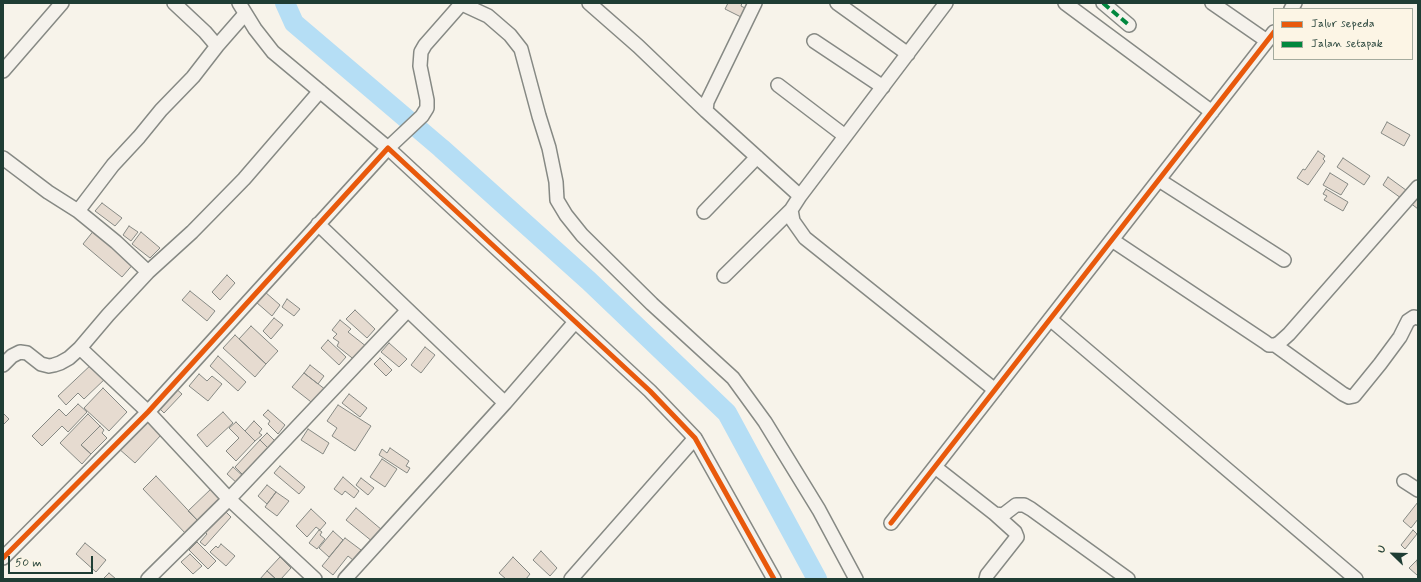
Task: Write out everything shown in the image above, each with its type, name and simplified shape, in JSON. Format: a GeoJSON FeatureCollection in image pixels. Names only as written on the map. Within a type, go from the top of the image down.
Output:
{"type":"FeatureCollection","features":[{"type":"Feature","properties":{"kind":"street"},"geometry":{"type":"LineString","coordinates":[[3,71],[62,3]]}},
{"type":"Feature","properties":{"kind":"street"},"geometry":{"type":"LineString","coordinates":[[174,3],[205,32],[217,46]]}},
{"type":"Feature","properties":{"kind":"street"},"geometry":{"type":"LineString","coordinates":[[3,558],[148,412],[388,148],[422,116],[427,106],[420,66],[421,52],[425,45],[461,3],[488,16],[510,35],[521,49],[538,116],[549,148],[556,182],[557,200],[566,215],[582,235],[652,304],[733,378],[765,422],[818,510],[856,579]]}},
{"type":"Feature","properties":{"kind":"street"},"geometry":{"type":"LineString","coordinates":[[589,3],[638,46],[706,111],[800,196]]}},
{"type":"Feature","properties":{"kind":"street"},"geometry":{"type":"LineString","coordinates":[[706,111],[707,102],[755,3]]}},
{"type":"Feature","properties":{"kind":"street"},"geometry":{"type":"LineString","coordinates":[[837,3],[908,54]]}},
{"type":"Feature","properties":{"kind":"street"},"geometry":{"type":"LineString","coordinates":[[724,276],[791,210],[946,3]]}},
{"type":"Feature","properties":{"kind":"street"},"geometry":{"type":"LineString","coordinates":[[1065,3],[1212,112]]}},
{"type":"Feature","properties":{"kind":"street"},"geometry":{"type":"LineString","coordinates":[[1103,3],[1129,25]]}},
{"type":"Feature","properties":{"kind":"street"},"geometry":{"type":"LineString","coordinates":[[891,523],[1271,37],[1212,3]]}},
{"type":"Feature","properties":{"kind":"street"},"geometry":{"type":"LineString","coordinates":[[78,211],[113,165],[161,110],[193,77],[217,46],[242,8],[273,52],[388,148],[650,391],[695,438],[774,579]]}},
{"type":"Feature","properties":{"kind":"street"},"geometry":{"type":"LineString","coordinates":[[814,42],[883,87]]}},
{"type":"Feature","properties":{"kind":"street"},"geometry":{"type":"LineString","coordinates":[[778,85],[845,136]]}},
{"type":"Feature","properties":{"kind":"street"},"geometry":{"type":"LineString","coordinates":[[3,365],[12,356],[20,352],[27,353],[41,364],[49,366],[60,363],[69,358],[80,348],[148,272],[192,232],[244,179],[320,91]]}},
{"type":"Feature","properties":{"kind":"street"},"geometry":{"type":"LineString","coordinates":[[704,212],[758,157]]}},
{"type":"Feature","properties":{"kind":"street"},"geometry":{"type":"LineString","coordinates":[[3,158],[48,192],[78,211],[116,242],[148,272]]}},
{"type":"Feature","properties":{"kind":"street"},"geometry":{"type":"LineString","coordinates":[[1159,180],[1284,260]]}},
{"type":"Feature","properties":{"kind":"street"},"geometry":{"type":"LineString","coordinates":[[1112,240],[1269,345],[1275,345],[1289,334],[1418,187]]}},
{"type":"Feature","properties":{"kind":"street"},"geometry":{"type":"LineString","coordinates":[[791,210],[793,221],[805,238],[995,390]]}},
{"type":"Feature","properties":{"kind":"street"},"geometry":{"type":"LineString","coordinates":[[318,224],[505,403]]}},
{"type":"Feature","properties":{"kind":"street"},"geometry":{"type":"LineString","coordinates":[[148,579],[230,499],[408,310]]}},
{"type":"Feature","properties":{"kind":"street"},"geometry":{"type":"LineString","coordinates":[[1275,345],[1349,397],[1354,396],[1380,364],[1400,337],[1408,321],[1414,317],[1418,318]]}},
{"type":"Feature","properties":{"kind":"street"},"geometry":{"type":"LineString","coordinates":[[1050,319],[1356,579]]}},
{"type":"Feature","properties":{"kind":"street"},"geometry":{"type":"LineString","coordinates":[[345,579],[505,403],[575,322]]}},
{"type":"Feature","properties":{"kind":"street"},"geometry":{"type":"LineString","coordinates":[[80,348],[148,412],[230,499],[315,579]]}},
{"type":"Feature","properties":{"kind":"street"},"geometry":{"type":"LineString","coordinates":[[571,579],[695,438]]}},
{"type":"Feature","properties":{"kind":"street"},"geometry":{"type":"LineString","coordinates":[[935,467],[995,514],[1015,532],[1017,536],[987,574],[986,579]]}},
{"type":"Feature","properties":{"kind":"street"},"geometry":{"type":"LineString","coordinates":[[1404,481],[1418,490]]}},
{"type":"Feature","properties":{"kind":"street"},"geometry":{"type":"LineString","coordinates":[[995,514],[1003,515],[1016,505],[1024,505],[1128,579]]}},
{"type":"Feature","properties":{"kind":"building"},"geometry":{"type":"Polygon","coordinates":[[[728,3],[742,3],[741,6],[745,8],[741,17],[725,9],[728,3]]]}},
{"type":"Feature","properties":{"kind":"building"},"geometry":{"type":"Polygon","coordinates":[[[1387,122],[1410,135],[1404,146],[1381,133],[1387,122]]]}},
{"type":"Feature","properties":{"kind":"building"},"geometry":{"type":"Polygon","coordinates":[[[1318,151],[1325,156],[1323,159],[1325,161],[1308,185],[1297,178],[1303,169],[1305,170],[1318,151]]]}},
{"type":"Feature","properties":{"kind":"building"},"geometry":{"type":"Polygon","coordinates":[[[1343,158],[1370,176],[1364,185],[1337,167],[1343,158]]]}},
{"type":"Feature","properties":{"kind":"building"},"geometry":{"type":"Polygon","coordinates":[[[1330,173],[1348,184],[1341,195],[1323,185],[1330,173]]]}},
{"type":"Feature","properties":{"kind":"building"},"geometry":{"type":"Polygon","coordinates":[[[1388,177],[1410,193],[1405,201],[1383,185],[1388,177]]]}},
{"type":"Feature","properties":{"kind":"building"},"geometry":{"type":"Polygon","coordinates":[[[1326,189],[1348,202],[1343,211],[1324,200],[1327,196],[1323,194],[1326,189]]]}},
{"type":"Feature","properties":{"kind":"building"},"geometry":{"type":"Polygon","coordinates":[[[1418,191],[1418,209],[1409,202],[1418,191]]]}},
{"type":"Feature","properties":{"kind":"building"},"geometry":{"type":"Polygon","coordinates":[[[102,203],[122,218],[115,226],[95,211],[102,203]]]}},
{"type":"Feature","properties":{"kind":"building"},"geometry":{"type":"Polygon","coordinates":[[[129,226],[138,232],[131,241],[123,235],[129,226]]]}},
{"type":"Feature","properties":{"kind":"building"},"geometry":{"type":"Polygon","coordinates":[[[95,229],[135,262],[122,277],[83,244],[95,229]]]}},
{"type":"Feature","properties":{"kind":"building"},"geometry":{"type":"Polygon","coordinates":[[[141,232],[160,248],[150,258],[132,244],[141,232]]]}},
{"type":"Feature","properties":{"kind":"building"},"geometry":{"type":"Polygon","coordinates":[[[227,275],[235,283],[220,300],[212,292],[227,275]]]}},
{"type":"Feature","properties":{"kind":"building"},"geometry":{"type":"Polygon","coordinates":[[[190,291],[215,311],[207,321],[182,300],[190,291]]]}},
{"type":"Feature","properties":{"kind":"building"},"geometry":{"type":"Polygon","coordinates":[[[265,292],[280,305],[272,316],[256,302],[265,292]]]}},
{"type":"Feature","properties":{"kind":"building"},"geometry":{"type":"Polygon","coordinates":[[[287,299],[300,309],[294,316],[282,307],[287,299]]]}},
{"type":"Feature","properties":{"kind":"building"},"geometry":{"type":"Polygon","coordinates":[[[355,310],[375,329],[367,338],[346,319],[355,310]]]}},
{"type":"Feature","properties":{"kind":"building"},"geometry":{"type":"Polygon","coordinates":[[[274,318],[283,325],[271,339],[263,331],[274,318]]]}},
{"type":"Feature","properties":{"kind":"building"},"geometry":{"type":"Polygon","coordinates":[[[340,320],[351,329],[348,332],[367,347],[356,361],[337,346],[339,342],[333,338],[337,334],[332,330],[340,320]]]}},
{"type":"Feature","properties":{"kind":"building"},"geometry":{"type":"Polygon","coordinates":[[[251,326],[278,351],[266,364],[239,339],[251,326]]]}},
{"type":"Feature","properties":{"kind":"building"},"geometry":{"type":"Polygon","coordinates":[[[235,335],[266,364],[255,377],[223,348],[235,335]]]}},
{"type":"Feature","properties":{"kind":"building"},"geometry":{"type":"Polygon","coordinates":[[[328,340],[346,357],[339,365],[321,348],[328,340]]]}},
{"type":"Feature","properties":{"kind":"building"},"geometry":{"type":"Polygon","coordinates":[[[389,343],[407,359],[399,367],[381,352],[389,343]]]}},
{"type":"Feature","properties":{"kind":"building"},"geometry":{"type":"Polygon","coordinates":[[[425,347],[435,355],[421,373],[411,365],[425,347]]]}},
{"type":"Feature","properties":{"kind":"building"},"geometry":{"type":"Polygon","coordinates":[[[218,356],[246,382],[238,391],[210,366],[218,356]]]}},
{"type":"Feature","properties":{"kind":"building"},"geometry":{"type":"Polygon","coordinates":[[[380,358],[392,370],[386,376],[374,364],[380,358]]]}},
{"type":"Feature","properties":{"kind":"building"},"geometry":{"type":"Polygon","coordinates":[[[93,363],[107,377],[84,399],[78,393],[66,405],[58,396],[93,363]]]}},
{"type":"Feature","properties":{"kind":"building"},"geometry":{"type":"Polygon","coordinates":[[[310,365],[324,376],[318,384],[304,373],[310,365]]]}},
{"type":"Feature","properties":{"kind":"building"},"geometry":{"type":"Polygon","coordinates":[[[304,373],[326,390],[315,405],[292,387],[304,373]]]}},
{"type":"Feature","properties":{"kind":"building"},"geometry":{"type":"Polygon","coordinates":[[[199,374],[207,381],[212,376],[222,384],[208,401],[189,386],[199,374]]]}},
{"type":"Feature","properties":{"kind":"building"},"geometry":{"type":"Polygon","coordinates":[[[173,386],[182,394],[164,413],[156,405],[173,386]]]}},
{"type":"Feature","properties":{"kind":"building"},"geometry":{"type":"Polygon","coordinates":[[[103,388],[127,412],[109,431],[84,408],[103,388]]]}},
{"type":"Feature","properties":{"kind":"building"},"geometry":{"type":"Polygon","coordinates":[[[349,394],[367,408],[360,417],[342,403],[349,394]]]}},
{"type":"Feature","properties":{"kind":"building"},"geometry":{"type":"Polygon","coordinates":[[[78,404],[87,412],[68,432],[62,426],[42,446],[32,436],[59,409],[66,416],[78,404]]]}},
{"type":"Feature","properties":{"kind":"building"},"geometry":{"type":"Polygon","coordinates":[[[338,405],[371,426],[355,451],[332,436],[337,428],[327,421],[338,405]]]}},
{"type":"Feature","properties":{"kind":"building"},"geometry":{"type":"Polygon","coordinates":[[[268,410],[285,425],[278,434],[268,424],[270,421],[263,415],[268,410]]]}},
{"type":"Feature","properties":{"kind":"building"},"geometry":{"type":"Polygon","coordinates":[[[223,412],[233,423],[207,447],[197,435],[223,412]]]}},
{"type":"Feature","properties":{"kind":"building"},"geometry":{"type":"Polygon","coordinates":[[[3,413],[9,419],[3,425],[3,413]]]}},
{"type":"Feature","properties":{"kind":"building"},"geometry":{"type":"Polygon","coordinates":[[[88,414],[100,426],[81,445],[91,454],[82,464],[60,443],[88,414]]]}},
{"type":"Feature","properties":{"kind":"building"},"geometry":{"type":"Polygon","coordinates":[[[144,419],[161,435],[135,463],[118,448],[144,419]]]}},
{"type":"Feature","properties":{"kind":"building"},"geometry":{"type":"Polygon","coordinates":[[[254,421],[262,429],[259,433],[262,435],[255,441],[245,431],[254,421]]]}},
{"type":"Feature","properties":{"kind":"building"},"geometry":{"type":"Polygon","coordinates":[[[236,422],[255,441],[236,461],[226,451],[239,438],[229,428],[236,422]]]}},
{"type":"Feature","properties":{"kind":"building"},"geometry":{"type":"Polygon","coordinates":[[[100,426],[104,430],[102,433],[107,438],[91,454],[81,445],[100,426]]]}},
{"type":"Feature","properties":{"kind":"building"},"geometry":{"type":"Polygon","coordinates":[[[308,429],[329,443],[323,454],[301,440],[308,429]]]}},
{"type":"Feature","properties":{"kind":"building"},"geometry":{"type":"Polygon","coordinates":[[[267,433],[277,443],[270,450],[260,440],[267,433]]]}},
{"type":"Feature","properties":{"kind":"building"},"geometry":{"type":"Polygon","coordinates":[[[260,440],[270,450],[245,477],[235,467],[260,440]]]}},
{"type":"Feature","properties":{"kind":"building"},"geometry":{"type":"Polygon","coordinates":[[[390,448],[409,461],[406,466],[410,468],[407,473],[379,455],[382,449],[387,453],[390,448]]]}},
{"type":"Feature","properties":{"kind":"building"},"geometry":{"type":"Polygon","coordinates":[[[382,459],[397,469],[385,487],[370,477],[382,459]]]}},
{"type":"Feature","properties":{"kind":"building"},"geometry":{"type":"Polygon","coordinates":[[[280,466],[305,487],[299,494],[274,473],[280,466]]]}},
{"type":"Feature","properties":{"kind":"building"},"geometry":{"type":"Polygon","coordinates":[[[233,467],[244,477],[238,484],[227,474],[233,467]]]}},
{"type":"Feature","properties":{"kind":"building"},"geometry":{"type":"Polygon","coordinates":[[[156,476],[200,523],[187,535],[143,489],[156,476]]]}},
{"type":"Feature","properties":{"kind":"building"},"geometry":{"type":"Polygon","coordinates":[[[343,477],[359,491],[354,498],[345,491],[342,495],[334,489],[343,477]]]}},
{"type":"Feature","properties":{"kind":"building"},"geometry":{"type":"Polygon","coordinates":[[[361,478],[374,488],[368,495],[356,485],[361,478]]]}},
{"type":"Feature","properties":{"kind":"building"},"geometry":{"type":"Polygon","coordinates":[[[267,485],[276,492],[267,504],[258,496],[267,485]]]}},
{"type":"Feature","properties":{"kind":"building"},"geometry":{"type":"Polygon","coordinates":[[[212,488],[224,500],[200,523],[188,511],[212,488]]]}},
{"type":"Feature","properties":{"kind":"building"},"geometry":{"type":"Polygon","coordinates":[[[276,492],[289,501],[277,516],[265,507],[276,492]]]}},
{"type":"Feature","properties":{"kind":"building"},"geometry":{"type":"Polygon","coordinates":[[[1418,502],[1418,519],[1411,528],[1403,521],[1418,502]]]}},
{"type":"Feature","properties":{"kind":"building"},"geometry":{"type":"Polygon","coordinates":[[[356,508],[382,530],[373,542],[346,520],[356,508]]]}},
{"type":"Feature","properties":{"kind":"building"},"geometry":{"type":"Polygon","coordinates":[[[223,509],[231,517],[205,546],[200,542],[207,534],[202,529],[223,509]]]}},
{"type":"Feature","properties":{"kind":"building"},"geometry":{"type":"Polygon","coordinates":[[[311,509],[326,523],[320,530],[316,527],[307,537],[296,526],[311,509]]]}},
{"type":"Feature","properties":{"kind":"building"},"geometry":{"type":"Polygon","coordinates":[[[319,530],[322,532],[320,535],[325,539],[317,549],[309,543],[319,530]]]}},
{"type":"Feature","properties":{"kind":"building"},"geometry":{"type":"Polygon","coordinates":[[[1413,530],[1417,534],[1405,549],[1401,545],[1413,530]]]}},
{"type":"Feature","properties":{"kind":"building"},"geometry":{"type":"Polygon","coordinates":[[[333,531],[343,540],[329,557],[319,548],[333,531]]]}},
{"type":"Feature","properties":{"kind":"building"},"geometry":{"type":"Polygon","coordinates":[[[345,538],[361,550],[353,560],[348,556],[333,575],[322,566],[345,538]]]}},
{"type":"Feature","properties":{"kind":"building"},"geometry":{"type":"Polygon","coordinates":[[[197,542],[216,561],[208,569],[189,550],[197,542]]]}},
{"type":"Feature","properties":{"kind":"building"},"geometry":{"type":"Polygon","coordinates":[[[85,543],[106,560],[96,572],[76,554],[85,543]]]}},
{"type":"Feature","properties":{"kind":"building"},"geometry":{"type":"Polygon","coordinates":[[[221,544],[235,556],[226,566],[210,552],[216,546],[218,548],[221,544]]]}},
{"type":"Feature","properties":{"kind":"building"},"geometry":{"type":"Polygon","coordinates":[[[541,551],[557,568],[550,576],[533,560],[541,551]]]}},
{"type":"Feature","properties":{"kind":"building"},"geometry":{"type":"Polygon","coordinates":[[[190,554],[202,566],[193,574],[181,562],[190,554]]]}},
{"type":"Feature","properties":{"kind":"building"},"geometry":{"type":"Polygon","coordinates":[[[280,557],[291,568],[281,579],[276,579],[267,571],[280,557]]]}},
{"type":"Feature","properties":{"kind":"building"},"geometry":{"type":"Polygon","coordinates":[[[513,557],[530,574],[526,579],[506,579],[499,573],[513,557]]]}},
{"type":"Feature","properties":{"kind":"building"},"geometry":{"type":"Polygon","coordinates":[[[1417,560],[1418,574],[1417,575],[1409,568],[1417,560]]]}},
{"type":"Feature","properties":{"kind":"building"},"geometry":{"type":"Polygon","coordinates":[[[267,571],[276,579],[260,579],[267,571]]]}},
{"type":"Feature","properties":{"kind":"building"},"geometry":{"type":"Polygon","coordinates":[[[109,573],[116,579],[103,579],[109,573]]]}},
{"type":"Feature","properties":{"kind":"waterway"},"geometry":{"type":"LineString","coordinates":[[285,3],[294,23],[441,148],[589,281],[727,413],[817,579]]}},
{"type":"Feature","properties":{"kind":"marked path"},"geometry":{"type":"LineString","coordinates":[[1103,3],[1129,25]]}},
{"type":"Feature","properties":{"kind":"cycle path"},"geometry":{"type":"LineString","coordinates":[[891,523],[1273,33]]}},
{"type":"Feature","properties":{"kind":"cycle path"},"geometry":{"type":"LineString","coordinates":[[3,558],[148,412],[388,148],[650,391],[695,438],[774,579]]}}]}
